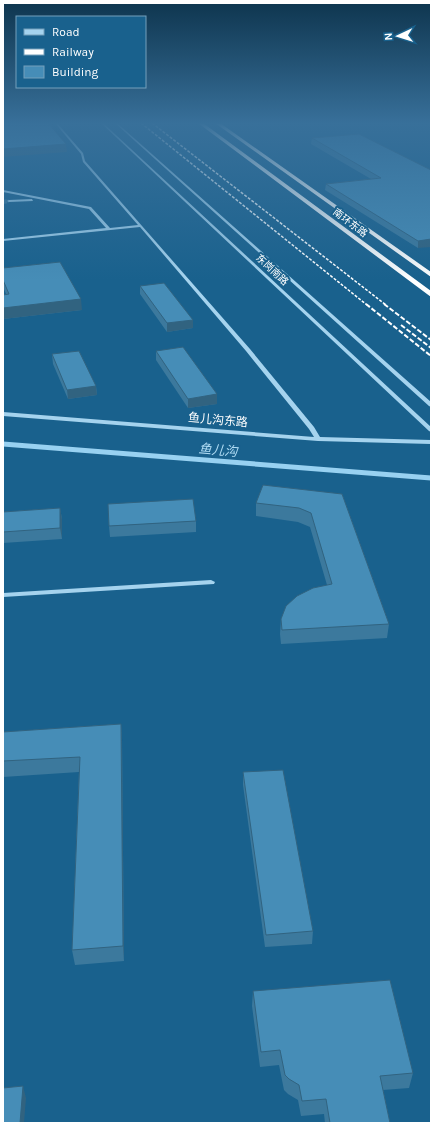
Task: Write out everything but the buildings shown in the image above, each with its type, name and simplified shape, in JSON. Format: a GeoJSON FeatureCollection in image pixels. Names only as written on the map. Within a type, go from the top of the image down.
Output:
{"type":"FeatureCollection","features":[{"type":"Feature","properties":{"kind":"highway","name":"南环东路"},"geometry":{"type":"LineString","coordinates":[[270,176],[431,295]]}},
{"type":"Feature","properties":{"kind":"highway","name":"南环东路"},"geometry":{"type":"LineString","coordinates":[[292,176],[429,272]]}},
{"type":"Feature","properties":{"kind":"highway"},"geometry":{"type":"LineString","coordinates":[[291,191],[311,189]]}},
{"type":"Feature","properties":{"kind":"street"},"geometry":{"type":"LineString","coordinates":[[97,176],[248,350],[312,428],[318,439]]}},
{"type":"Feature","properties":{"kind":"street","name":"东岗南路"},"geometry":{"type":"LineString","coordinates":[[158,176],[431,430]]}},
{"type":"Feature","properties":{"kind":"street","name":"东岗南路"},"geometry":{"type":"LineString","coordinates":[[175,176],[431,405]]}},
{"type":"Feature","properties":{"kind":"street"},"geometry":{"type":"LineString","coordinates":[[3,191],[90,208],[109,229]]}},
{"type":"Feature","properties":{"kind":"street"},"geometry":{"type":"LineString","coordinates":[[9,201],[33,200],[68,204]]}},
{"type":"Feature","properties":{"kind":"street"},"geometry":{"type":"LineString","coordinates":[[3,240],[141,226]]}},
{"type":"Feature","properties":{"kind":"street"},"geometry":{"type":"LineString","coordinates":[[3,236],[40,233],[52,235]]}},
{"type":"Feature","properties":{"kind":"street","name":"鱼儿沟东路"},"geometry":{"type":"LineString","coordinates":[[3,414],[318,439],[431,442]]}},
{"type":"Feature","properties":{"kind":"street"},"geometry":{"type":"LineString","coordinates":[[3,595],[211,582]]}},
{"type":"Feature","properties":{"kind":"waterway","name":"鱼儿沟"},"geometry":{"type":"LineString","coordinates":[[3,444],[431,478]]}},
{"type":"Feature","properties":{"kind":"tunnel"},"geometry":{"type":"LineString","coordinates":[[8,201],[3,202],[9,201]]}},
{"type":"Feature","properties":{"kind":"railway"},"geometry":{"type":"LineString","coordinates":[[206,176],[367,305]]}},
{"type":"Feature","properties":{"kind":"railway"},"geometry":{"type":"LineString","coordinates":[[220,176],[386,305]]}},
{"type":"Feature","properties":{"kind":"railway"},"geometry":{"type":"LineString","coordinates":[[366,304],[431,356]]}},
{"type":"Feature","properties":{"kind":"railway"},"geometry":{"type":"LineString","coordinates":[[384,304],[431,340]]}},
{"type":"Feature","properties":{"kind":"railway"},"geometry":{"type":"LineString","coordinates":[[401,325],[431,348]]}}]}
